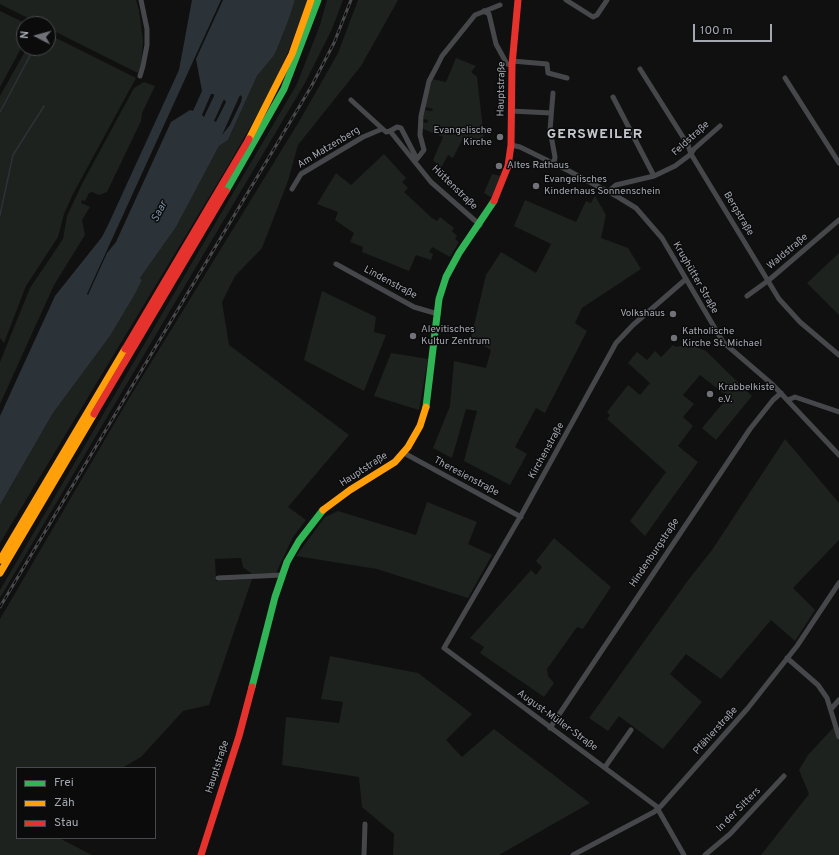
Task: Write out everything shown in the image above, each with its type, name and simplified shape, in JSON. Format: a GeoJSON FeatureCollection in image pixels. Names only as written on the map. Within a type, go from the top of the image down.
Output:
{"type":"FeatureCollection","features":[{"type":"Feature","properties":{"kind":"main road"},"geometry":{"type":"LineString","coordinates":[[0,560],[259,122],[292,54],[310,0]]}},
{"type":"Feature","properties":{"kind":"main road"},"geometry":{"type":"LineString","coordinates":[[0,573],[265,125],[292,69],[318,0]]}},
{"type":"Feature","properties":{"kind":"main road","name":"Hauptstraße"},"geometry":{"type":"LineString","coordinates":[[201,855],[239,736],[282,575],[299,541],[323,510],[350,490],[388,467],[404,453],[416,436],[427,404],[440,299],[446,277],[459,253],[492,206],[502,184],[510,158],[512,63],[518,0]]}},
{"type":"Feature","properties":{"kind":"street"},"geometry":{"type":"LineString","coordinates":[[140,76],[144,66],[147,45],[147,29],[141,0]]}},
{"type":"Feature","properties":{"kind":"street"},"geometry":{"type":"LineString","coordinates":[[566,0],[593,17],[597,16],[607,0]]}},
{"type":"Feature","properties":{"kind":"street"},"geometry":{"type":"LineString","coordinates":[[416,160],[424,150],[420,128],[429,80],[442,56],[475,15],[500,5]]}},
{"type":"Feature","properties":{"kind":"street"},"geometry":{"type":"LineString","coordinates":[[484,11],[489,14],[496,44],[507,64],[547,64],[548,73],[567,78]]}},
{"type":"Feature","properties":{"kind":"street","name":"Bergstraße"},"geometry":{"type":"LineString","coordinates":[[640,69],[688,145],[691,154],[767,282],[787,309],[839,354]]}},
{"type":"Feature","properties":{"kind":"street"},"geometry":{"type":"LineString","coordinates":[[785,78],[839,163]]}},
{"type":"Feature","properties":{"kind":"street"},"geometry":{"type":"LineString","coordinates":[[553,93],[550,130],[555,157],[554,163]]}},
{"type":"Feature","properties":{"kind":"street"},"geometry":{"type":"LineString","coordinates":[[612,98],[654,176]]}},
{"type":"Feature","properties":{"kind":"street","name":"Hüttenstraße"},"geometry":{"type":"LineString","coordinates":[[351,100],[386,132],[397,127],[401,128],[416,160]]}},
{"type":"Feature","properties":{"kind":"street"},"geometry":{"type":"LineString","coordinates":[[511,111],[551,113]]}},
{"type":"Feature","properties":{"kind":"street","name":"Feldstraße"},"geometry":{"type":"LineString","coordinates":[[609,192],[616,185],[654,176],[675,166],[691,154],[694,149],[720,126]]}},
{"type":"Feature","properties":{"kind":"street","name":"Am Matzenberg"},"geometry":{"type":"LineString","coordinates":[[292,189],[301,174],[363,137],[382,129]]}},
{"type":"Feature","properties":{"kind":"street","name":"Hüttenstraße"},"geometry":{"type":"LineString","coordinates":[[390,131],[416,160],[432,182],[480,225]]}},
{"type":"Feature","properties":{"kind":"street","name":"Krughütter Straße"},"geometry":{"type":"LineString","coordinates":[[511,144],[554,163],[609,192],[628,203],[645,218],[662,238],[723,342],[781,393],[839,455]]}},
{"type":"Feature","properties":{"kind":"street","name":"Waldstraße"},"geometry":{"type":"LineString","coordinates":[[746,296],[767,282],[839,220]]}},
{"type":"Feature","properties":{"kind":"street","name":"Lindenstraße"},"geometry":{"type":"LineString","coordinates":[[336,264],[414,307],[438,314]]}},
{"type":"Feature","properties":{"kind":"street","name":"Kirchenstraße"},"geometry":{"type":"LineString","coordinates":[[444,648],[521,517],[616,343],[633,325],[686,279]]}},
{"type":"Feature","properties":{"kind":"street","name":"Hindenburgstraße"},"geometry":{"type":"LineString","coordinates":[[550,728],[750,429],[773,400],[781,393]]}},
{"type":"Feature","properties":{"kind":"street"},"geometry":{"type":"LineString","coordinates":[[788,400],[795,398],[839,412]]}},
{"type":"Feature","properties":{"kind":"street","name":"Theresienstraße"},"geometry":{"type":"LineString","coordinates":[[404,453],[521,517]]}},
{"type":"Feature","properties":{"kind":"street"},"geometry":{"type":"LineString","coordinates":[[218,578],[282,575]]}},
{"type":"Feature","properties":{"kind":"street","name":"Pfählerstraße"},"geometry":{"type":"LineString","coordinates":[[573,855],[658,809],[743,714],[788,658],[839,583]]}},
{"type":"Feature","properties":{"kind":"street","name":"August-Müller-Straße"},"geometry":{"type":"LineString","coordinates":[[444,648],[550,728],[605,767],[658,809]]}},
{"type":"Feature","properties":{"kind":"street"},"geometry":{"type":"LineString","coordinates":[[788,658],[818,685],[832,708],[839,737]]}},
{"type":"Feature","properties":{"kind":"street"},"geometry":{"type":"LineString","coordinates":[[832,708],[839,700]]}},
{"type":"Feature","properties":{"kind":"street"},"geometry":{"type":"LineString","coordinates":[[605,767],[631,730]]}},
{"type":"Feature","properties":{"kind":"street","name":"In der Sitters"},"geometry":{"type":"LineString","coordinates":[[705,855],[730,834],[784,776]]}},
{"type":"Feature","properties":{"kind":"street"},"geometry":{"type":"LineString","coordinates":[[658,809],[684,855]]}},
{"type":"Feature","properties":{"kind":"street"},"geometry":{"type":"LineString","coordinates":[[364,855],[366,824]]}},
{"type":"Feature","properties":{"kind":"shaded area"},"geometry":{"type":"Polygon","coordinates":[[[0,0],[136,0],[139,10],[143,41],[141,66],[138,73],[56,32],[56,16],[24,16],[0,4],[0,0]]]}},
{"type":"Feature","properties":{"kind":"shaded area"},"geometry":{"type":"Polygon","coordinates":[[[295,0],[308,0],[278,78],[229,164],[0,543],[0,505],[53,413],[110,336],[135,294],[142,280],[140,278],[176,227],[219,146],[228,140],[257,76],[275,54],[295,0]]]}},
{"type":"Feature","properties":{"kind":"shaded area"},"geometry":{"type":"Polygon","coordinates":[[[327,0],[343,0],[332,29],[305,83],[0,598],[0,590],[297,84],[320,25],[327,0]]]}},
{"type":"Feature","properties":{"kind":"shaded area"},"geometry":{"type":"Polygon","coordinates":[[[358,0],[398,0],[361,66],[298,145],[288,181],[262,248],[235,276],[222,302],[229,345],[349,435],[288,507],[306,520],[293,537],[276,573],[252,574],[243,567],[241,558],[215,559],[216,581],[252,579],[209,705],[183,711],[141,757],[124,767],[16,767],[16,839],[61,839],[92,855],[0,855],[0,619],[128,400],[300,120],[338,53],[358,0]]]}},
{"type":"Feature","properties":{"kind":"shaded area"},"geometry":{"type":"Polygon","coordinates":[[[0,11],[16,19],[17,56],[0,87],[0,11]]]}},
{"type":"Feature","properties":{"kind":"shaded area"},"geometry":{"type":"Polygon","coordinates":[[[56,38],[136,78],[73,194],[64,214],[58,237],[26,286],[4,343],[0,338],[0,96],[22,56],[56,56],[56,38]]]}},
{"type":"Feature","properties":{"kind":"shaded area"},"geometry":{"type":"Polygon","coordinates":[[[456,58],[476,66],[471,72],[477,77],[484,138],[473,145],[462,140],[453,158],[448,155],[441,168],[433,160],[443,137],[421,128],[422,122],[427,123],[428,120],[423,119],[425,110],[432,111],[433,109],[425,107],[432,79],[446,82],[456,58]]]}},
{"type":"Feature","properties":{"kind":"shaded area"},"geometry":{"type":"Polygon","coordinates":[[[144,82],[155,86],[142,113],[141,121],[107,192],[99,195],[92,192],[89,193],[85,201],[82,200],[81,203],[90,207],[82,220],[85,235],[54,285],[0,404],[0,362],[30,288],[63,239],[67,216],[83,182],[134,88],[144,82]]]}},
{"type":"Feature","properties":{"kind":"shaded area"},"geometry":{"type":"Polygon","coordinates":[[[384,154],[406,178],[402,182],[408,188],[404,192],[432,218],[437,221],[440,217],[454,228],[452,231],[457,236],[455,239],[459,242],[450,257],[432,247],[429,252],[433,254],[431,260],[416,255],[409,271],[362,252],[363,247],[350,242],[354,233],[335,220],[338,212],[317,204],[336,173],[351,185],[384,154]]]}},
{"type":"Feature","properties":{"kind":"shaded area"},"geometry":{"type":"Polygon","coordinates":[[[492,174],[501,176],[492,198],[484,193],[492,174]]]}},
{"type":"Feature","properties":{"kind":"shaded area"},"geometry":{"type":"Polygon","coordinates":[[[595,196],[606,215],[601,238],[628,248],[641,269],[582,308],[575,323],[587,331],[545,413],[536,408],[515,447],[527,454],[510,485],[464,461],[477,411],[466,409],[452,458],[433,448],[450,406],[454,361],[486,368],[491,350],[471,338],[486,275],[501,252],[536,273],[551,244],[514,226],[525,200],[576,222],[586,201],[591,203],[595,196]]]}},
{"type":"Feature","properties":{"kind":"shaded area"},"geometry":{"type":"Polygon","coordinates":[[[839,253],[839,315],[807,283],[839,253]]]}},
{"type":"Feature","properties":{"kind":"shaded area"},"geometry":{"type":"Polygon","coordinates":[[[322,291],[376,317],[374,332],[386,335],[364,391],[304,360],[322,291]]]}},
{"type":"Feature","properties":{"kind":"shaded area"},"geometry":{"type":"Polygon","coordinates":[[[689,344],[706,351],[752,396],[716,440],[702,428],[728,397],[700,375],[683,395],[694,404],[683,417],[693,426],[678,446],[698,462],[645,536],[630,521],[666,472],[607,419],[610,415],[607,412],[628,385],[640,395],[650,383],[628,363],[637,352],[647,360],[655,351],[661,357],[673,345],[676,347],[689,344]]]}},
{"type":"Feature","properties":{"kind":"shaded area"},"geometry":{"type":"Polygon","coordinates":[[[391,353],[428,359],[419,410],[374,396],[391,353]]]}},
{"type":"Feature","properties":{"kind":"shaded area"},"geometry":{"type":"Polygon","coordinates":[[[785,439],[839,503],[839,540],[793,588],[815,610],[795,641],[771,620],[721,679],[686,654],[670,674],[702,702],[663,749],[619,716],[608,731],[589,718],[689,579],[712,550],[785,439]]]}},
{"type":"Feature","properties":{"kind":"shaded area"},"geometry":{"type":"Polygon","coordinates":[[[427,502],[477,522],[468,544],[492,555],[468,598],[377,569],[296,556],[325,517],[338,511],[416,535],[427,502]]]}},
{"type":"Feature","properties":{"kind":"shaded area"},"geometry":{"type":"Polygon","coordinates":[[[554,538],[611,587],[583,629],[577,627],[547,669],[548,676],[554,683],[544,697],[480,653],[484,647],[470,638],[531,570],[536,575],[542,567],[536,561],[554,538]]]}},
{"type":"Feature","properties":{"kind":"shaded area"},"geometry":{"type":"Polygon","coordinates":[[[330,656],[418,673],[472,714],[446,740],[462,757],[494,729],[590,803],[499,855],[393,855],[394,834],[362,807],[359,777],[282,765],[286,717],[339,723],[343,702],[321,699],[330,656]]]}},
{"type":"Feature","properties":{"kind":"shaded area"},"geometry":{"type":"Polygon","coordinates":[[[834,727],[839,742],[839,855],[761,855],[809,794],[799,770],[808,755],[834,727]]]}},
{"type":"Feature","properties":{"kind":"water","name":"Saar"},"geometry":{"type":"Polygon","coordinates":[[[192,0],[221,0],[87,294],[88,295],[107,253],[116,242],[171,122],[190,110],[193,111],[202,91],[196,59],[223,0],[295,0],[275,54],[257,76],[228,140],[219,146],[176,227],[140,278],[142,280],[135,294],[110,336],[53,413],[0,505],[0,416],[55,296],[102,237],[179,70],[192,0]],[[211,94],[202,115],[204,117],[214,96],[214,94],[211,94]],[[240,95],[222,135],[230,125],[241,102],[242,97],[240,95]],[[224,99],[214,121],[216,122],[226,102],[224,99]]]}},
{"type":"Feature","properties":{"kind":"waterway"},"geometry":{"type":"LineString","coordinates":[[0,112],[30,56]]}},
{"type":"Feature","properties":{"kind":"waterway"},"geometry":{"type":"LineString","coordinates":[[0,215],[13,155],[44,106]]}},
{"type":"Feature","properties":{"kind":"railway"},"geometry":{"type":"LineString","coordinates":[[0,607],[311,87],[334,43],[351,0]]}},
{"type":"Feature","properties":{"kind":"traffic: fast"},"geometry":{"type":"LineString","coordinates":[[226,191],[284,89],[318,0]]}},
{"type":"Feature","properties":{"kind":"traffic: fast"},"geometry":{"type":"LineString","coordinates":[[426,407],[439,299],[446,277],[459,253],[494,201]]}},
{"type":"Feature","properties":{"kind":"traffic: fast"},"geometry":{"type":"LineString","coordinates":[[252,687],[275,597],[287,562],[299,541],[323,510]]}},
{"type":"Feature","properties":{"kind":"traffic: slow"},"geometry":{"type":"LineString","coordinates":[[249,139],[292,54],[311,0]]}},
{"type":"Feature","properties":{"kind":"traffic: slow"},"geometry":{"type":"LineString","coordinates":[[0,560],[125,349]]}},
{"type":"Feature","properties":{"kind":"traffic: slow"},"geometry":{"type":"LineString","coordinates":[[323,510],[350,490],[395,462],[408,447],[420,426],[426,407]]}},
{"type":"Feature","properties":{"kind":"traffic: slow"},"geometry":{"type":"LineString","coordinates":[[0,573],[94,414]]}},
{"type":"Feature","properties":{"kind":"traffic: jam"},"geometry":{"type":"LineString","coordinates":[[494,201],[508,166],[511,145],[512,65],[518,0]]}},
{"type":"Feature","properties":{"kind":"traffic: jam"},"geometry":{"type":"LineString","coordinates":[[125,349],[249,139]]}},
{"type":"Feature","properties":{"kind":"traffic: jam"},"geometry":{"type":"LineString","coordinates":[[94,414],[226,191]]}},
{"type":"Feature","properties":{"kind":"traffic: jam"},"geometry":{"type":"LineString","coordinates":[[201,855],[239,736],[252,687]]}},
{"type":"Feature","properties":{"kind":"place","name":"Evangelische Kirche"},"geometry":{"type":"Point","coordinates":[500,137]}},
{"type":"Feature","properties":{"kind":"place","name":"Altes Rathaus"},"geometry":{"type":"Point","coordinates":[499,166]}},
{"type":"Feature","properties":{"kind":"place","name":"Evangelisches Kinderhaus Sonnenschein"},"geometry":{"type":"Point","coordinates":[536,186]}},
{"type":"Feature","properties":{"kind":"place","name":"Volkshaus"},"geometry":{"type":"Point","coordinates":[673,314]}},
{"type":"Feature","properties":{"kind":"place","name":"Alevitisches Kultur Zentrum"},"geometry":{"type":"Point","coordinates":[413,336]}},
{"type":"Feature","properties":{"kind":"place","name":"Katholische Kirche St. Michael"},"geometry":{"type":"Point","coordinates":[674,338]}},
{"type":"Feature","properties":{"kind":"place","name":"Krabbelkiste e.V."},"geometry":{"type":"Point","coordinates":[710,394]}},
{"type":"Feature","properties":{"kind":"district","name":"GERSWEILER"},"geometry":{"type":"Point","coordinates":[595,135]}}]}
